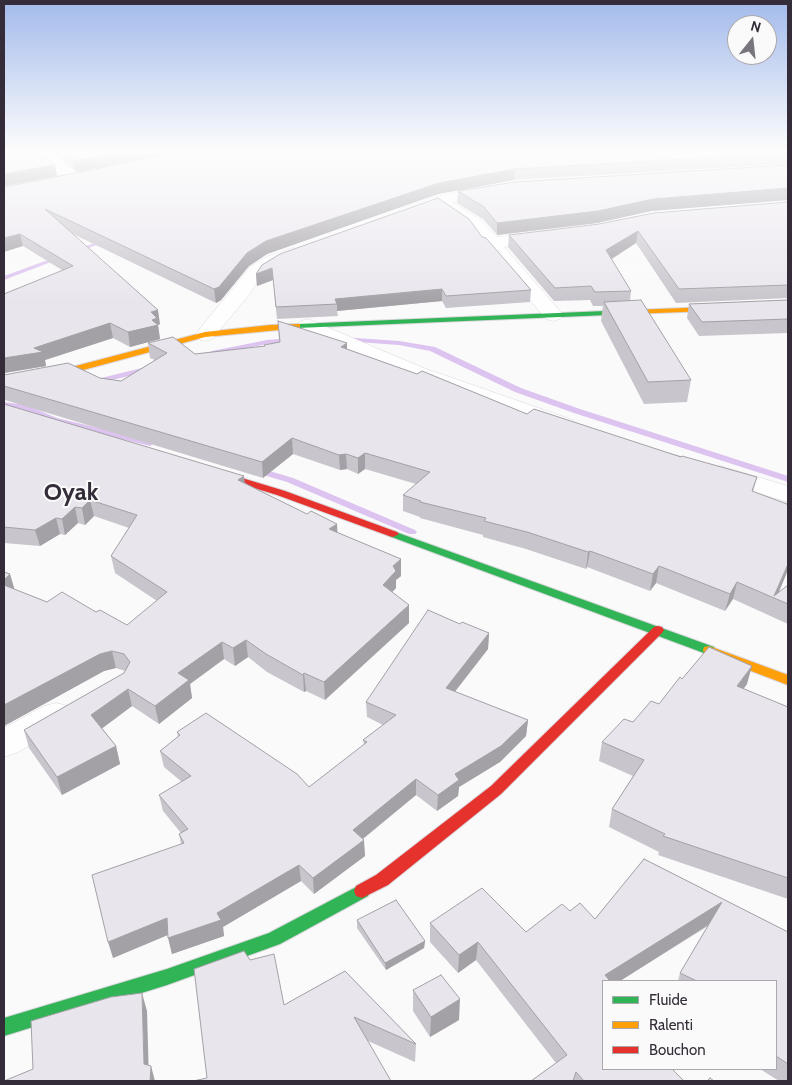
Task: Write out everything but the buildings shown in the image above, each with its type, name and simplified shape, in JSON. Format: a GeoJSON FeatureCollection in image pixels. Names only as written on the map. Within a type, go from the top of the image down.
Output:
{"type":"FeatureCollection","features":[{"type":"Feature","properties":{"kind":"street"},"geometry":{"type":"LineString","coordinates":[[392,217],[437,202]]}},
{"type":"Feature","properties":{"kind":"street"},"geometry":{"type":"LineString","coordinates":[[440,202],[476,225],[489,243],[553,315]]}},
{"type":"Feature","properties":{"kind":"street"},"geometry":{"type":"LineString","coordinates":[[489,243],[560,235]]}},
{"type":"Feature","properties":{"kind":"street"},"geometry":{"type":"LineString","coordinates":[[205,335],[242,291],[246,281],[256,271],[274,260],[310,247]]}},
{"type":"Feature","properties":{"kind":"street"},"geometry":{"type":"LineString","coordinates":[[4,382],[72,370],[205,335],[270,327],[788,306]]}},
{"type":"Feature","properties":{"kind":"street"},"geometry":{"type":"LineString","coordinates":[[308,325],[413,372],[581,431]]}},
{"type":"Feature","properties":{"kind":"street"},"geometry":{"type":"LineString","coordinates":[[198,468],[281,494],[658,630],[788,680]]}},
{"type":"Feature","properties":{"kind":"street"},"geometry":{"type":"LineString","coordinates":[[703,469],[788,494]]}},
{"type":"Feature","properties":{"kind":"street"},"geometry":{"type":"LineString","coordinates":[[4,1027],[167,977],[274,939],[382,880],[496,790],[658,630]]}},
{"type":"Feature","properties":{"kind":"street"},"geometry":{"type":"LineString","coordinates":[[4,744],[82,700]]}},
{"type":"Feature","properties":{"kind":"waterway"},"geometry":{"type":"LineString","coordinates":[[76,251],[107,240]]}},
{"type":"Feature","properties":{"kind":"waterway"},"geometry":{"type":"LineString","coordinates":[[4,278],[61,257]]}},
{"type":"Feature","properties":{"kind":"waterway"},"geometry":{"type":"LineString","coordinates":[[344,339],[399,343],[432,349],[518,390],[788,479]]}},
{"type":"Feature","properties":{"kind":"waterway"},"geometry":{"type":"LineString","coordinates":[[212,353],[267,342],[292,340]]}},
{"type":"Feature","properties":{"kind":"waterway"},"geometry":{"type":"LineString","coordinates":[[96,382],[150,368]]}},
{"type":"Feature","properties":{"kind":"waterway"},"geometry":{"type":"LineString","coordinates":[[4,404],[23,407],[54,420],[150,443]]}},
{"type":"Feature","properties":{"kind":"waterway"},"geometry":{"type":"LineString","coordinates":[[256,470],[290,480],[412,532]]}},
{"type":"Feature","properties":{"kind":"traffic: fast"},"geometry":{"type":"LineString","coordinates":[[297,326],[605,313]]}},
{"type":"Feature","properties":{"kind":"traffic: fast"},"geometry":{"type":"LineString","coordinates":[[393,534],[709,650]]}},
{"type":"Feature","properties":{"kind":"traffic: fast"},"geometry":{"type":"LineString","coordinates":[[4,1027],[167,977],[274,939],[362,891]]}},
{"type":"Feature","properties":{"kind":"traffic: slow"},"geometry":{"type":"LineString","coordinates":[[605,313],[788,306]]}},
{"type":"Feature","properties":{"kind":"traffic: slow"},"geometry":{"type":"LineString","coordinates":[[4,382],[72,370],[205,335],[270,327],[297,326]]}},
{"type":"Feature","properties":{"kind":"traffic: slow"},"geometry":{"type":"LineString","coordinates":[[709,650],[788,680]]}},
{"type":"Feature","properties":{"kind":"traffic: jam"},"geometry":{"type":"LineString","coordinates":[[209,471],[281,493],[393,534]]}},
{"type":"Feature","properties":{"kind":"traffic: jam"},"geometry":{"type":"LineString","coordinates":[[362,891],[382,880],[496,790],[658,630]]}},
{"type":"Feature","properties":{"kind":"district","name":"Oyak"},"geometry":{"type":"Point","coordinates":[71,493]}}]}
